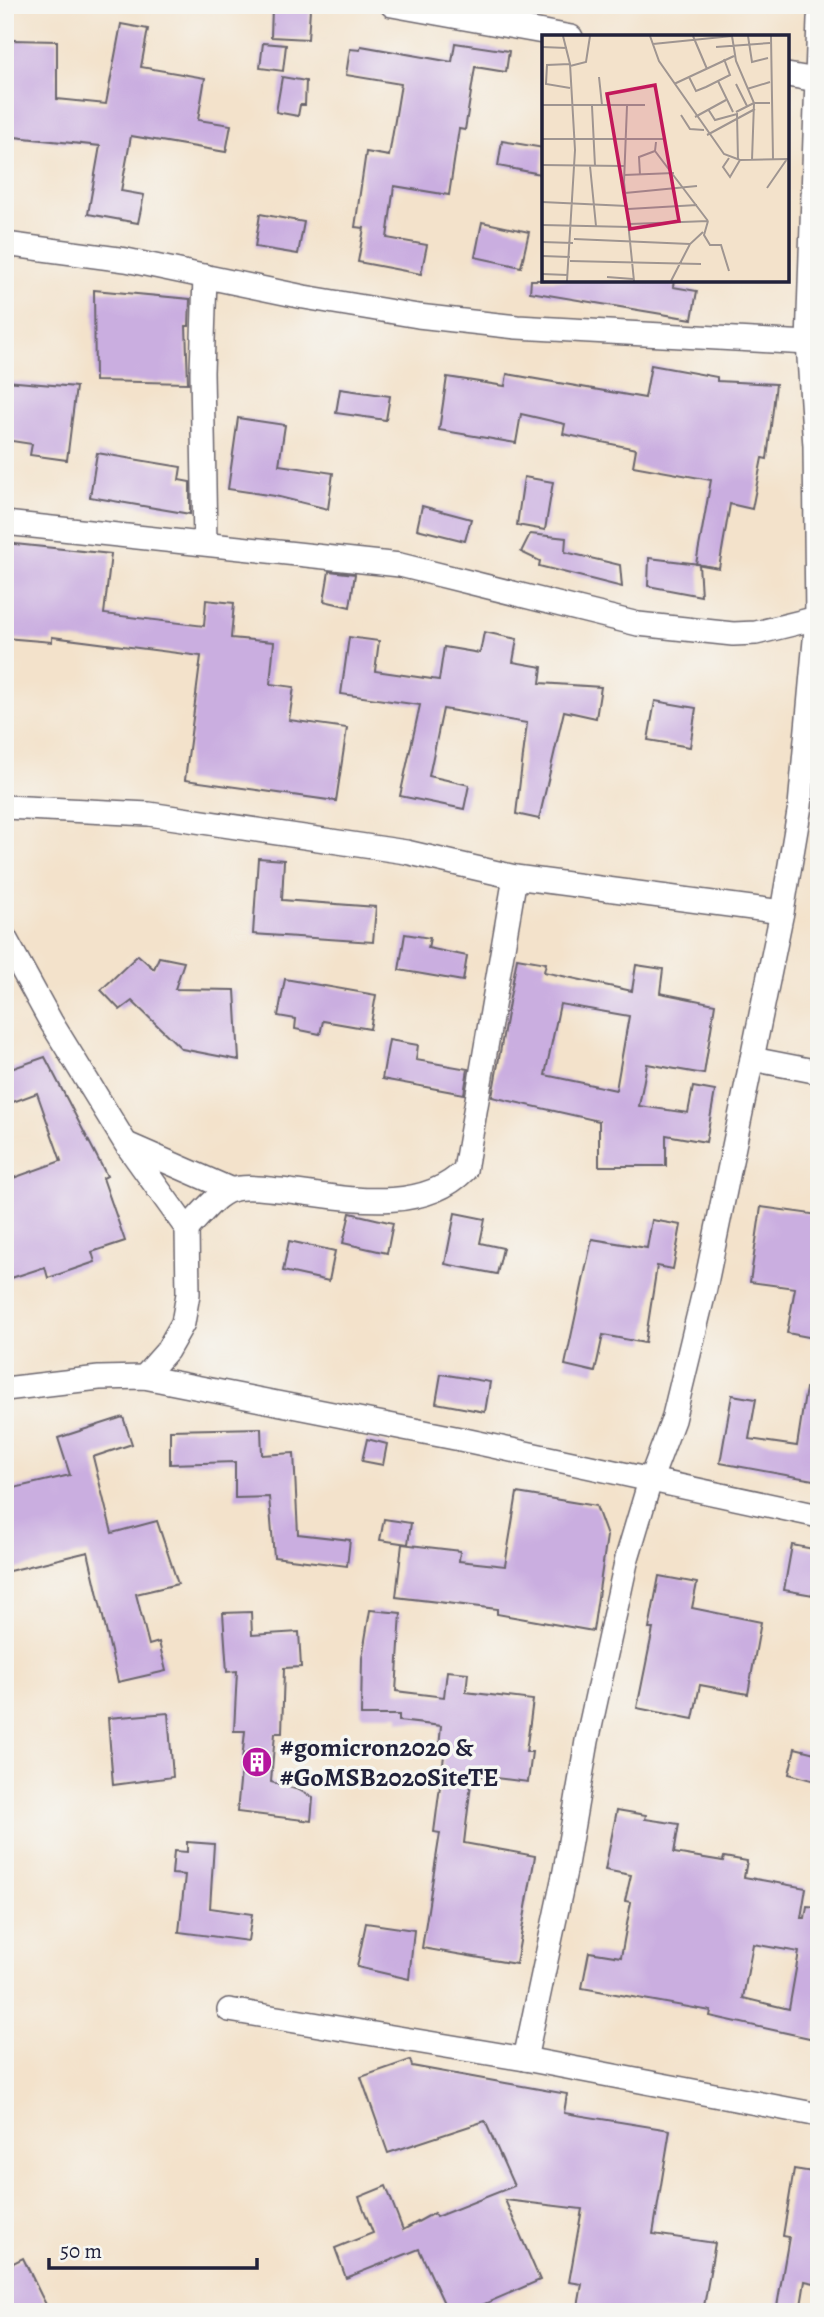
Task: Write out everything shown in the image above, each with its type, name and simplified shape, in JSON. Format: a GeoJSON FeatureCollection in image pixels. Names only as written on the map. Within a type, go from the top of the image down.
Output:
{"type":"FeatureCollection","features":[{"type":"Feature","properties":{"kind":"street"},"geometry":{"type":"LineString","coordinates":[[392,5],[560,35]]}},
{"type":"Feature","properties":{"kind":"street"},"geometry":{"type":"LineString","coordinates":[[525,2059],[565,1871],[592,1714],[627,1558],[650,1481],[673,1420],[686,1368],[782,912],[800,806],[817,618],[815,403],[808,343],[818,28]]}},
{"type":"Feature","properties":{"kind":"street"},"geometry":{"type":"LineString","coordinates":[[789,75],[817,80]]}},
{"type":"Feature","properties":{"kind":"street"},"geometry":{"type":"LineString","coordinates":[[5,244],[126,260],[304,297],[430,318],[517,327],[808,343]]}},
{"type":"Feature","properties":{"kind":"street"},"geometry":{"type":"LineString","coordinates":[[205,276],[202,372],[205,543]]}},
{"type":"Feature","properties":{"kind":"street"},"geometry":{"type":"LineString","coordinates":[[5,523],[400,565],[638,624],[676,630],[757,633],[817,618]]}},
{"type":"Feature","properties":{"kind":"street"},"geometry":{"type":"LineString","coordinates":[[5,807],[149,814],[406,852],[515,877],[782,912]]}},
{"type":"Feature","properties":{"kind":"street"},"geometry":{"type":"LineString","coordinates":[[126,1144],[232,1190],[269,1189],[392,1199],[433,1192],[449,1185],[465,1170],[515,877]]}},
{"type":"Feature","properties":{"kind":"street"},"geometry":{"type":"LineString","coordinates":[[5,938],[51,1022],[126,1144],[187,1229],[188,1294],[183,1323],[167,1351],[144,1377]]}},
{"type":"Feature","properties":{"kind":"street"},"geometry":{"type":"LineString","coordinates":[[752,1059],[819,1072]]}},
{"type":"Feature","properties":{"kind":"street"},"geometry":{"type":"LineString","coordinates":[[187,1229],[218,1198],[232,1190]]}},
{"type":"Feature","properties":{"kind":"street"},"geometry":{"type":"LineString","coordinates":[[5,1389],[87,1379],[144,1377],[460,1439],[819,1516]]}},
{"type":"Feature","properties":{"kind":"street"},"geometry":{"type":"LineString","coordinates":[[229,2010],[525,2059],[819,2115]]}},
{"type":"Feature","properties":{"kind":"building"},"geometry":{"type":"Polygon","coordinates":[[[272,7],[310,9],[308,39],[271,37],[272,7]]]}},
{"type":"Feature","properties":{"kind":"building"},"geometry":{"type":"Polygon","coordinates":[[[121,24],[148,29],[141,67],[205,78],[198,120],[231,125],[226,152],[131,136],[121,191],[144,195],[138,223],[88,214],[100,146],[5,136],[5,93],[12,94],[12,40],[57,41],[57,99],[106,104],[121,24]]]}},
{"type":"Feature","properties":{"kind":"building"},"geometry":{"type":"Polygon","coordinates":[[[263,43],[286,45],[283,71],[260,68],[263,43]]]}},
{"type":"Feature","properties":{"kind":"building"},"geometry":{"type":"Polygon","coordinates":[[[455,43],[509,51],[506,72],[475,67],[465,130],[459,129],[449,195],[394,186],[387,238],[427,245],[421,274],[358,262],[364,228],[355,227],[366,152],[389,156],[401,84],[346,75],[350,49],[360,50],[361,46],[452,62],[455,43]]]}},
{"type":"Feature","properties":{"kind":"building"},"geometry":{"type":"Polygon","coordinates":[[[282,77],[306,81],[305,105],[300,105],[298,116],[276,112],[282,77]]]}},
{"type":"Feature","properties":{"kind":"building"},"geometry":{"type":"Polygon","coordinates":[[[502,141],[542,148],[541,174],[498,166],[502,141]]]}},
{"type":"Feature","properties":{"kind":"building"},"geometry":{"type":"Polygon","coordinates":[[[260,214],[304,222],[298,254],[255,247],[260,214]]]}},
{"type":"Feature","properties":{"kind":"building"},"geometry":{"type":"Polygon","coordinates":[[[482,222],[529,232],[521,267],[475,257],[482,222]]]}},
{"type":"Feature","properties":{"kind":"building"},"geometry":{"type":"Polygon","coordinates":[[[531,280],[674,282],[673,287],[697,291],[692,319],[530,292],[531,280]]]}},
{"type":"Feature","properties":{"kind":"building"},"geometry":{"type":"Polygon","coordinates":[[[94,290],[190,299],[189,326],[186,326],[188,383],[95,381],[94,290]]]}},
{"type":"Feature","properties":{"kind":"building"},"geometry":{"type":"Polygon","coordinates":[[[651,365],[717,377],[717,381],[776,384],[767,459],[762,458],[752,509],[730,504],[719,568],[696,564],[711,480],[633,466],[636,449],[563,434],[565,424],[521,414],[516,443],[439,430],[447,377],[505,386],[507,374],[645,398],[651,365]]]}},
{"type":"Feature","properties":{"kind":"building"},"geometry":{"type":"Polygon","coordinates":[[[5,381],[76,387],[67,460],[30,455],[32,444],[5,440],[5,381]]]}},
{"type":"Feature","properties":{"kind":"building"},"geometry":{"type":"Polygon","coordinates":[[[340,389],[390,396],[386,420],[336,413],[340,389]]]}},
{"type":"Feature","properties":{"kind":"building"},"geometry":{"type":"Polygon","coordinates":[[[238,418],[285,425],[279,465],[333,473],[328,509],[275,496],[228,489],[238,418]]]}},
{"type":"Feature","properties":{"kind":"building"},"geometry":{"type":"Polygon","coordinates":[[[97,453],[181,467],[179,480],[190,482],[190,514],[90,497],[97,453]]]}},
{"type":"Feature","properties":{"kind":"building"},"geometry":{"type":"Polygon","coordinates":[[[524,477],[553,482],[545,530],[517,525],[524,477]]]}},
{"type":"Feature","properties":{"kind":"building"},"geometry":{"type":"Polygon","coordinates":[[[422,506],[471,519],[465,541],[417,529],[422,506]]]}},
{"type":"Feature","properties":{"kind":"building"},"geometry":{"type":"Polygon","coordinates":[[[530,534],[566,538],[565,552],[620,565],[622,587],[539,566],[540,561],[521,552],[530,534]]]}},
{"type":"Feature","properties":{"kind":"building"},"geometry":{"type":"Polygon","coordinates":[[[5,543],[111,554],[104,614],[204,626],[206,600],[234,603],[231,638],[274,642],[270,684],[294,687],[289,720],[347,728],[336,801],[185,780],[201,656],[52,637],[52,642],[5,638],[5,543]]]}},
{"type":"Feature","properties":{"kind":"building"},"geometry":{"type":"Polygon","coordinates":[[[649,558],[699,564],[701,596],[648,586],[649,558]]]}},
{"type":"Feature","properties":{"kind":"building"},"geometry":{"type":"Polygon","coordinates":[[[329,571],[355,574],[350,607],[324,601],[329,571]]]}},
{"type":"Feature","properties":{"kind":"building"},"geometry":{"type":"Polygon","coordinates":[[[484,632],[517,639],[513,662],[542,667],[540,683],[601,687],[596,718],[564,711],[539,819],[516,814],[527,723],[443,709],[429,776],[469,785],[464,809],[400,796],[420,705],[341,694],[349,637],[379,641],[375,671],[439,680],[444,647],[480,653],[484,632]]]}},
{"type":"Feature","properties":{"kind":"building"},"geometry":{"type":"Polygon","coordinates":[[[655,701],[696,708],[690,747],[648,740],[655,701]]]}},
{"type":"Feature","properties":{"kind":"building"},"geometry":{"type":"Polygon","coordinates":[[[258,858],[284,860],[282,900],[376,907],[373,942],[253,934],[258,858]]]}},
{"type":"Feature","properties":{"kind":"building"},"geometry":{"type":"Polygon","coordinates":[[[405,934],[430,938],[428,948],[467,956],[463,981],[399,970],[405,934]]]}},
{"type":"Feature","properties":{"kind":"building"},"geometry":{"type":"Polygon","coordinates":[[[138,955],[154,969],[159,957],[184,962],[175,989],[235,990],[239,1060],[182,1049],[132,1001],[120,1010],[101,990],[138,955]]]}},
{"type":"Feature","properties":{"kind":"building"},"geometry":{"type":"Polygon","coordinates":[[[517,958],[546,963],[544,972],[632,991],[636,965],[663,969],[660,993],[715,1004],[704,1074],[647,1064],[639,1106],[688,1113],[693,1087],[715,1091],[706,1142],[666,1135],[666,1166],[599,1166],[599,1121],[492,1097],[517,958]],[[560,1004],[545,1075],[616,1090],[629,1016],[560,1004]]]}},
{"type":"Feature","properties":{"kind":"building"},"geometry":{"type":"Polygon","coordinates":[[[285,979],[376,995],[370,1029],[323,1021],[320,1034],[295,1029],[296,1019],[278,1016],[285,979]]]}},
{"type":"Feature","properties":{"kind":"building"},"geometry":{"type":"Polygon","coordinates":[[[389,1040],[418,1045],[416,1060],[468,1069],[464,1094],[382,1079],[389,1040]]]}},
{"type":"Feature","properties":{"kind":"building"},"geometry":{"type":"Polygon","coordinates":[[[45,1057],[107,1176],[103,1178],[125,1241],[92,1252],[95,1262],[48,1278],[45,1267],[5,1280],[5,1181],[61,1161],[37,1093],[5,1105],[5,1071],[45,1057]]]}},
{"type":"Feature","properties":{"kind":"building"},"geometry":{"type":"Polygon","coordinates":[[[761,1207],[819,1215],[819,1339],[787,1333],[795,1288],[750,1282],[761,1207]]]}},
{"type":"Feature","properties":{"kind":"building"},"geometry":{"type":"Polygon","coordinates":[[[350,1213],[393,1223],[387,1253],[343,1243],[350,1213]]]}},
{"type":"Feature","properties":{"kind":"building"},"geometry":{"type":"Polygon","coordinates":[[[455,1213],[485,1219],[480,1243],[503,1248],[497,1274],[445,1264],[455,1213]]]}},
{"type":"Feature","properties":{"kind":"building"},"geometry":{"type":"Polygon","coordinates":[[[652,1220],[681,1225],[673,1269],[657,1266],[645,1343],[603,1335],[595,1372],[565,1365],[592,1239],[647,1248],[652,1220]]]}},
{"type":"Feature","properties":{"kind":"building"},"geometry":{"type":"Polygon","coordinates":[[[289,1241],[335,1251],[329,1281],[283,1271],[289,1241]]]}},
{"type":"Feature","properties":{"kind":"building"},"geometry":{"type":"Polygon","coordinates":[[[441,1374],[490,1382],[485,1412],[436,1403],[441,1374]]]}},
{"type":"Feature","properties":{"kind":"building"},"geometry":{"type":"Polygon","coordinates":[[[806,1388],[819,1389],[819,1481],[720,1463],[732,1395],[756,1399],[749,1439],[797,1446],[806,1388]]]}},
{"type":"Feature","properties":{"kind":"building"},"geometry":{"type":"Polygon","coordinates":[[[123,1417],[132,1444],[93,1457],[112,1533],[157,1521],[178,1584],[136,1594],[149,1645],[159,1642],[166,1671],[118,1682],[88,1552],[5,1572],[5,1490],[70,1475],[58,1438],[123,1417]]]}},
{"type":"Feature","properties":{"kind":"building"},"geometry":{"type":"Polygon","coordinates":[[[261,1428],[262,1455],[294,1453],[298,1534],[350,1540],[347,1566],[274,1557],[269,1497],[235,1498],[235,1462],[170,1464],[170,1430],[261,1428]]]}},
{"type":"Feature","properties":{"kind":"building"},"geometry":{"type":"Polygon","coordinates":[[[367,1439],[387,1444],[383,1465],[362,1461],[367,1439]]]}},
{"type":"Feature","properties":{"kind":"building"},"geometry":{"type":"Polygon","coordinates":[[[517,1493],[596,1506],[607,1536],[593,1631],[497,1614],[497,1609],[396,1597],[402,1544],[460,1551],[459,1561],[505,1566],[517,1493]]]}},
{"type":"Feature","properties":{"kind":"building"},"geometry":{"type":"Polygon","coordinates":[[[384,1519],[411,1523],[408,1544],[380,1540],[384,1519]]]}},
{"type":"Feature","properties":{"kind":"building"},"geometry":{"type":"Polygon","coordinates":[[[792,1545],[819,1550],[819,1596],[784,1590],[792,1545]]]}},
{"type":"Feature","properties":{"kind":"building"},"geometry":{"type":"Polygon","coordinates":[[[659,1576],[697,1583],[692,1608],[761,1622],[748,1694],[700,1685],[693,1719],[637,1708],[653,1629],[649,1629],[659,1576]]]}},
{"type":"Feature","properties":{"kind":"building"},"geometry":{"type":"Polygon","coordinates":[[[370,1610],[401,1613],[396,1691],[444,1697],[447,1671],[468,1673],[466,1692],[533,1700],[526,1752],[532,1752],[528,1782],[472,1775],[464,1843],[535,1856],[516,1964],[422,1948],[440,1833],[434,1832],[445,1748],[439,1747],[441,1726],[399,1721],[399,1715],[361,1715],[362,1658],[370,1610]]]}},
{"type":"Feature","properties":{"kind":"building"},"geometry":{"type":"Polygon","coordinates":[[[251,1612],[252,1635],[299,1632],[301,1667],[284,1668],[282,1733],[275,1733],[271,1782],[299,1790],[313,1798],[311,1821],[237,1812],[245,1731],[234,1731],[237,1671],[227,1672],[223,1613],[251,1612]]]}},
{"type":"Feature","properties":{"kind":"building"},"geometry":{"type":"Polygon","coordinates":[[[168,1713],[173,1777],[113,1785],[108,1718],[168,1713]]]}},
{"type":"Feature","properties":{"kind":"building"},"geometry":{"type":"Polygon","coordinates":[[[795,1748],[819,1754],[819,1782],[789,1774],[795,1748]]]}},
{"type":"Feature","properties":{"kind":"building"},"geometry":{"type":"Polygon","coordinates":[[[617,1810],[646,1815],[645,1819],[679,1824],[674,1853],[723,1861],[724,1857],[747,1861],[744,1877],[806,1888],[801,1918],[805,1918],[807,1906],[819,1907],[819,2015],[814,2039],[710,2016],[711,2011],[582,1988],[589,1952],[621,1957],[631,1902],[625,1901],[631,1875],[605,1870],[617,1810]],[[753,1944],[743,1998],[789,2009],[799,1952],[753,1944]]]}},
{"type":"Feature","properties":{"kind":"building"},"geometry":{"type":"Polygon","coordinates":[[[187,1842],[214,1844],[210,1908],[252,1914],[248,1941],[179,1932],[185,1875],[172,1874],[174,1851],[187,1852],[187,1842]]]}},
{"type":"Feature","properties":{"kind":"building"},"geometry":{"type":"Polygon","coordinates":[[[366,1923],[414,1930],[409,1979],[357,1967],[366,1923]]]}},
{"type":"Feature","properties":{"kind":"building"},"geometry":{"type":"Polygon","coordinates":[[[410,2060],[412,2066],[567,2094],[564,2113],[670,2130],[653,2234],[715,2243],[703,2312],[606,2312],[578,2307],[582,2284],[569,2282],[582,2209],[505,2200],[540,2280],[466,2312],[448,2312],[419,2249],[346,2278],[335,2248],[373,2233],[359,2197],[386,2186],[403,2230],[434,2213],[436,2217],[514,2186],[485,2121],[388,2153],[361,2077],[410,2060]]]}},
{"type":"Feature","properties":{"kind":"building"},"geometry":{"type":"Polygon","coordinates":[[[794,2169],[819,2173],[815,2214],[819,2215],[819,2284],[805,2281],[800,2312],[776,2312],[789,2237],[783,2236],[794,2169]]]}},
{"type":"Feature","properties":{"kind":"building"},"geometry":{"type":"Polygon","coordinates":[[[23,2258],[50,2312],[5,2312],[5,2267],[23,2258]]]}},
{"type":"Feature","properties":{"kind":"place","name":"#gomicron2020 & #GoMSB2020SiteTE"},"geometry":{"type":"Point","coordinates":[257,1762]}}]}
